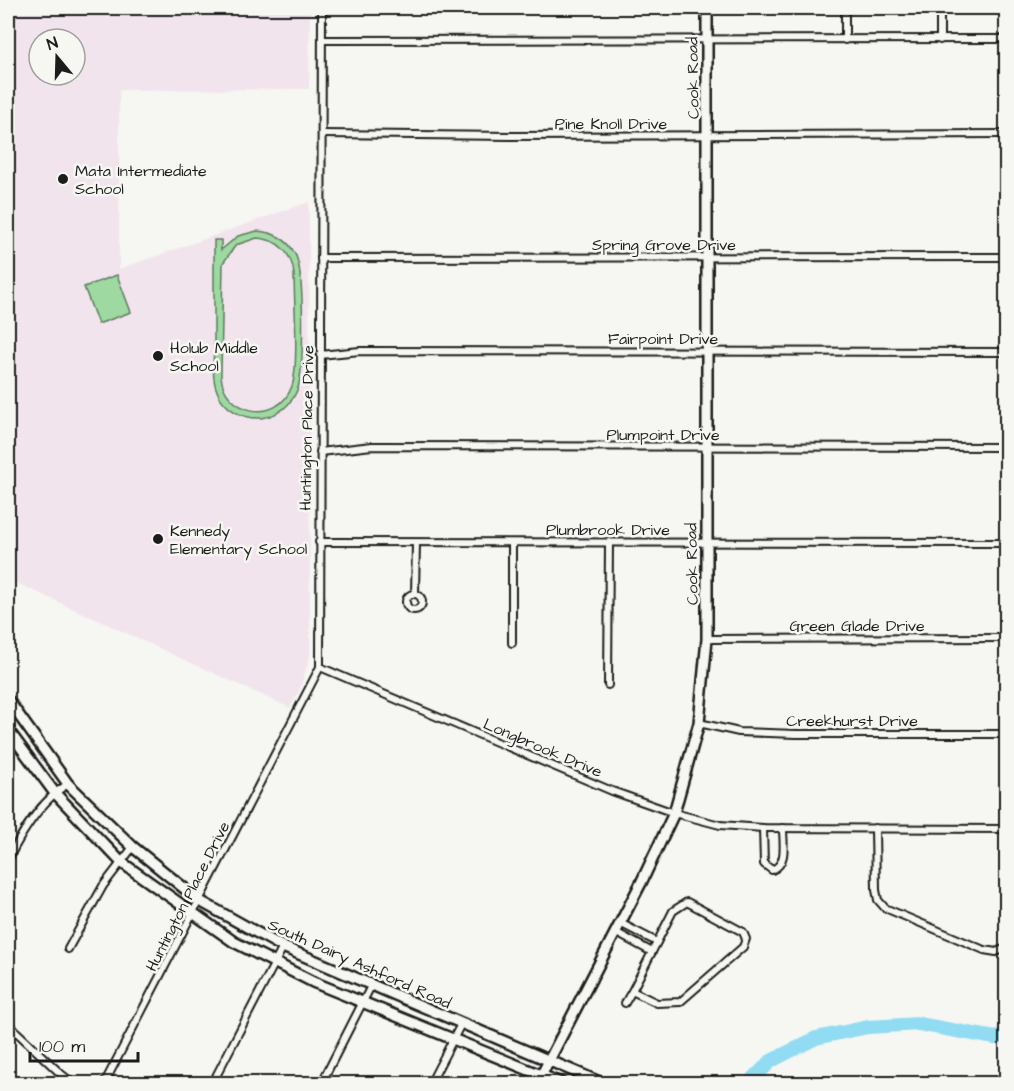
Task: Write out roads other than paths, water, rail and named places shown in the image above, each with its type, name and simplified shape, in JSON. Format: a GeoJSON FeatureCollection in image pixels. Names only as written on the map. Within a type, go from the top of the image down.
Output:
{"type":"FeatureCollection","features":[{"type":"Feature","properties":{"kind":"main road","name":"Cook Road"},"geometry":{"type":"LineString","coordinates":[[542,1074],[618,928],[674,813],[699,723],[707,639],[706,8]]}},
{"type":"Feature","properties":{"kind":"main road","name":"South Dairy Ashford Road"},"geometry":{"type":"LineString","coordinates":[[9,707],[68,784],[133,848],[200,901],[283,947],[604,1083]]}},
{"type":"Feature","properties":{"kind":"main road","name":"South Dairy Ashford Road"},"geometry":{"type":"LineString","coordinates":[[8,730],[54,792],[122,862],[193,915],[234,942],[363,1002],[563,1083]]}},
{"type":"Feature","properties":{"kind":"street","name":"Huntington Place Drive"},"geometry":{"type":"LineString","coordinates":[[104,1083],[320,667],[322,8]]}},
{"type":"Feature","properties":{"kind":"street"},"geometry":{"type":"LineString","coordinates":[[845,8],[845,40]]}},
{"type":"Feature","properties":{"kind":"street"},"geometry":{"type":"LineString","coordinates":[[940,8],[940,39]]}},
{"type":"Feature","properties":{"kind":"street"},"geometry":{"type":"LineString","coordinates":[[323,40],[1006,39]]}},
{"type":"Feature","properties":{"kind":"street","name":"Pine Knoll Drive"},"geometry":{"type":"LineString","coordinates":[[323,134],[708,136],[1006,134]]}},
{"type":"Feature","properties":{"kind":"street","name":"Spring Grove Drive"},"geometry":{"type":"LineString","coordinates":[[321,258],[1006,256]]}},
{"type":"Feature","properties":{"kind":"street","name":"Fairpoint Drive"},"geometry":{"type":"LineString","coordinates":[[320,355],[360,351],[1006,352]]}},
{"type":"Feature","properties":{"kind":"street","name":"Plumpoint Drive"},"geometry":{"type":"LineString","coordinates":[[320,452],[372,446],[1006,447]]}},
{"type":"Feature","properties":{"kind":"street","name":"Plumbrook Drive"},"geometry":{"type":"LineString","coordinates":[[319,542],[1006,543]]}},
{"type":"Feature","properties":{"kind":"street"},"geometry":{"type":"LineString","coordinates":[[608,685],[609,542]]}},
{"type":"Feature","properties":{"kind":"street"},"geometry":{"type":"LineString","coordinates":[[415,594],[416,543]]}},
{"type":"Feature","properties":{"kind":"street"},"geometry":{"type":"LineString","coordinates":[[512,543],[512,643]]}},
{"type":"Feature","properties":{"kind":"street","name":"Green Glade Drive"},"geometry":{"type":"LineString","coordinates":[[707,639],[1006,638]]}},
{"type":"Feature","properties":{"kind":"street","name":"Longbrook Drive"},"geometry":{"type":"LineString","coordinates":[[320,667],[612,791],[674,813],[720,825],[763,828],[1006,829]]}},
{"type":"Feature","properties":{"kind":"street","name":"Creekhurst Drive"},"geometry":{"type":"LineString","coordinates":[[699,723],[739,732],[784,734],[1006,734]]}},
{"type":"Feature","properties":{"kind":"street"},"geometry":{"type":"LineString","coordinates":[[8,860],[27,826],[54,792],[68,784]]}},
{"type":"Feature","properties":{"kind":"street"},"geometry":{"type":"LineString","coordinates":[[763,828],[764,864],[772,870],[778,868],[783,859],[783,828]]}},
{"type":"Feature","properties":{"kind":"street"},"geometry":{"type":"LineString","coordinates":[[875,828],[876,891],[878,900],[885,908],[984,950],[996,952],[1006,948]]}},
{"type":"Feature","properties":{"kind":"street"},"geometry":{"type":"LineString","coordinates":[[68,949],[103,886],[133,848]]}},
{"type":"Feature","properties":{"kind":"street"},"geometry":{"type":"LineString","coordinates":[[625,1003],[673,911],[687,902],[740,928],[746,939],[743,947],[680,1002],[657,1003],[632,991]]}},
{"type":"Feature","properties":{"kind":"street"},"geometry":{"type":"LineString","coordinates":[[618,928],[657,942]]}},
{"type":"Feature","properties":{"kind":"street"},"geometry":{"type":"LineString","coordinates":[[618,928],[652,952]]}},
{"type":"Feature","properties":{"kind":"street"},"geometry":{"type":"LineString","coordinates":[[212,1083],[283,947]]}},
{"type":"Feature","properties":{"kind":"street"},"geometry":{"type":"LineString","coordinates":[[321,1083],[371,986]]}},
{"type":"Feature","properties":{"kind":"street"},"geometry":{"type":"LineString","coordinates":[[8,1024],[61,1074],[74,1083]]}},
{"type":"Feature","properties":{"kind":"street"},"geometry":{"type":"LineString","coordinates":[[430,1083],[461,1024]]}},
{"type":"Feature","properties":{"kind":"street","name":"Cook Road"},"geometry":{"type":"LineString","coordinates":[[537,1083],[542,1074]]}},
{"type":"Feature","properties":{"kind":"waterway"},"geometry":{"type":"LineString","coordinates":[[748,1084],[771,1061],[816,1038],[868,1027],[919,1024],[995,1038],[1006,1036]]}},
{"type":"Feature","properties":{"kind":"place","name":"Mata Intermediate School"},"geometry":{"type":"Point","coordinates":[63,179]}},
{"type":"Feature","properties":{"kind":"place","name":"Holub Middle School"},"geometry":{"type":"Point","coordinates":[158,356]}},
{"type":"Feature","properties":{"kind":"place","name":"Kennedy Elementary School"},"geometry":{"type":"Point","coordinates":[158,539]}}]}
